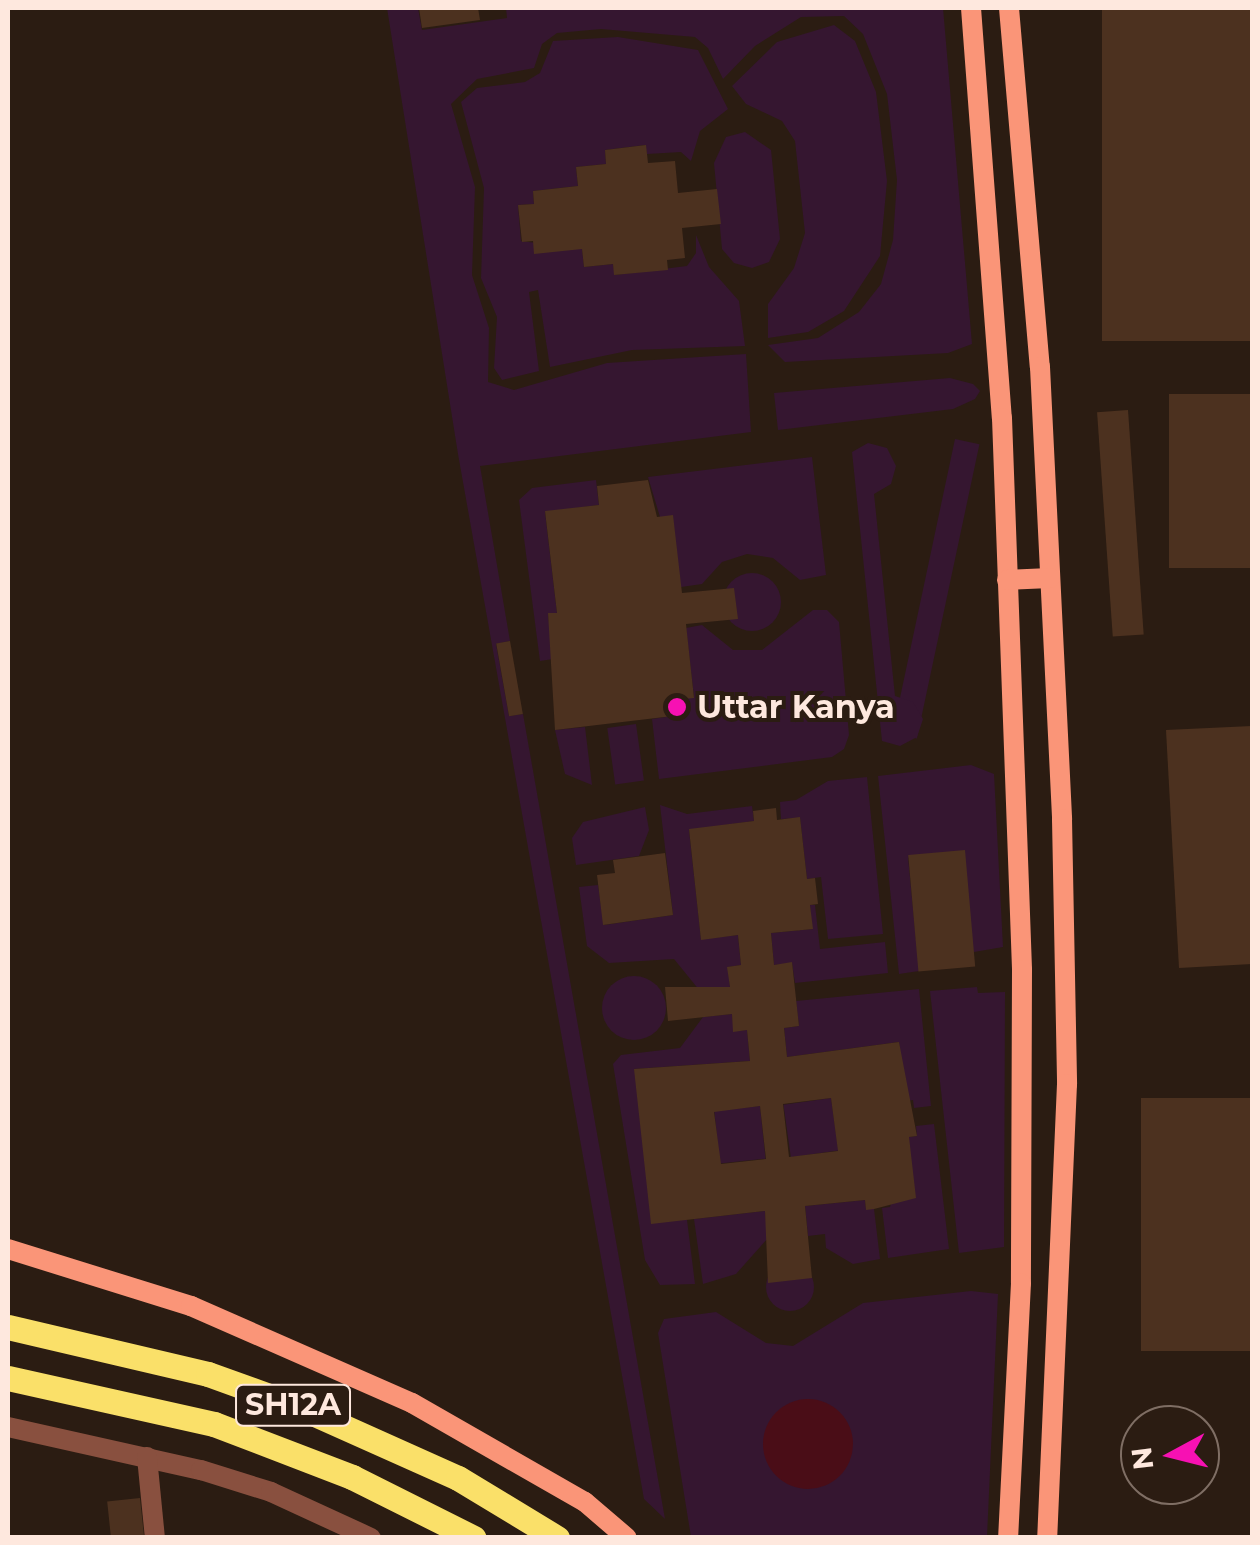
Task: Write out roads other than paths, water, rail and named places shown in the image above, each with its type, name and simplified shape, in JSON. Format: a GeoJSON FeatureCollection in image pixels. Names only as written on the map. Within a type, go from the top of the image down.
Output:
{"type":"FeatureCollection","features":[{"type":"Feature","properties":{"kind":"main road","name":"SH12A"},"geometry":{"type":"LineString","coordinates":[[8,1327],[208,1374],[298,1406],[458,1478],[557,1538]]}},
{"type":"Feature","properties":{"kind":"main road","name":"SH12A"},"geometry":{"type":"LineString","coordinates":[[8,1378],[214,1424],[352,1477],[474,1538]]}},
{"type":"Feature","properties":{"kind":"street"},"geometry":{"type":"LineString","coordinates":[[970,8],[980,81],[1007,580],[1022,970],[1021,1276],[1008,1538]]}},
{"type":"Feature","properties":{"kind":"street"},"geometry":{"type":"LineString","coordinates":[[1010,8],[1050,578],[1067,1084],[1048,1538]]}},
{"type":"Feature","properties":{"kind":"street"},"geometry":{"type":"LineString","coordinates":[[1007,580],[1050,578]]}},
{"type":"Feature","properties":{"kind":"street"},"geometry":{"type":"LineString","coordinates":[[8,1249],[192,1306],[412,1403],[586,1502],[626,1538]]}},
{"type":"Feature","properties":{"kind":"street"},"geometry":{"type":"LineString","coordinates":[[1021,1276],[1059,1277]]}},
{"type":"Feature","properties":{"kind":"street"},"geometry":{"type":"LineString","coordinates":[[8,1427],[147,1457],[270,1492],[371,1538]]}},
{"type":"Feature","properties":{"kind":"street"},"geometry":{"type":"LineString","coordinates":[[147,1457],[154,1538]]}},
{"type":"Feature","properties":{"kind":"place","name":"Uttar Kanya"},"geometry":{"type":"Point","coordinates":[677,707]}}]}
